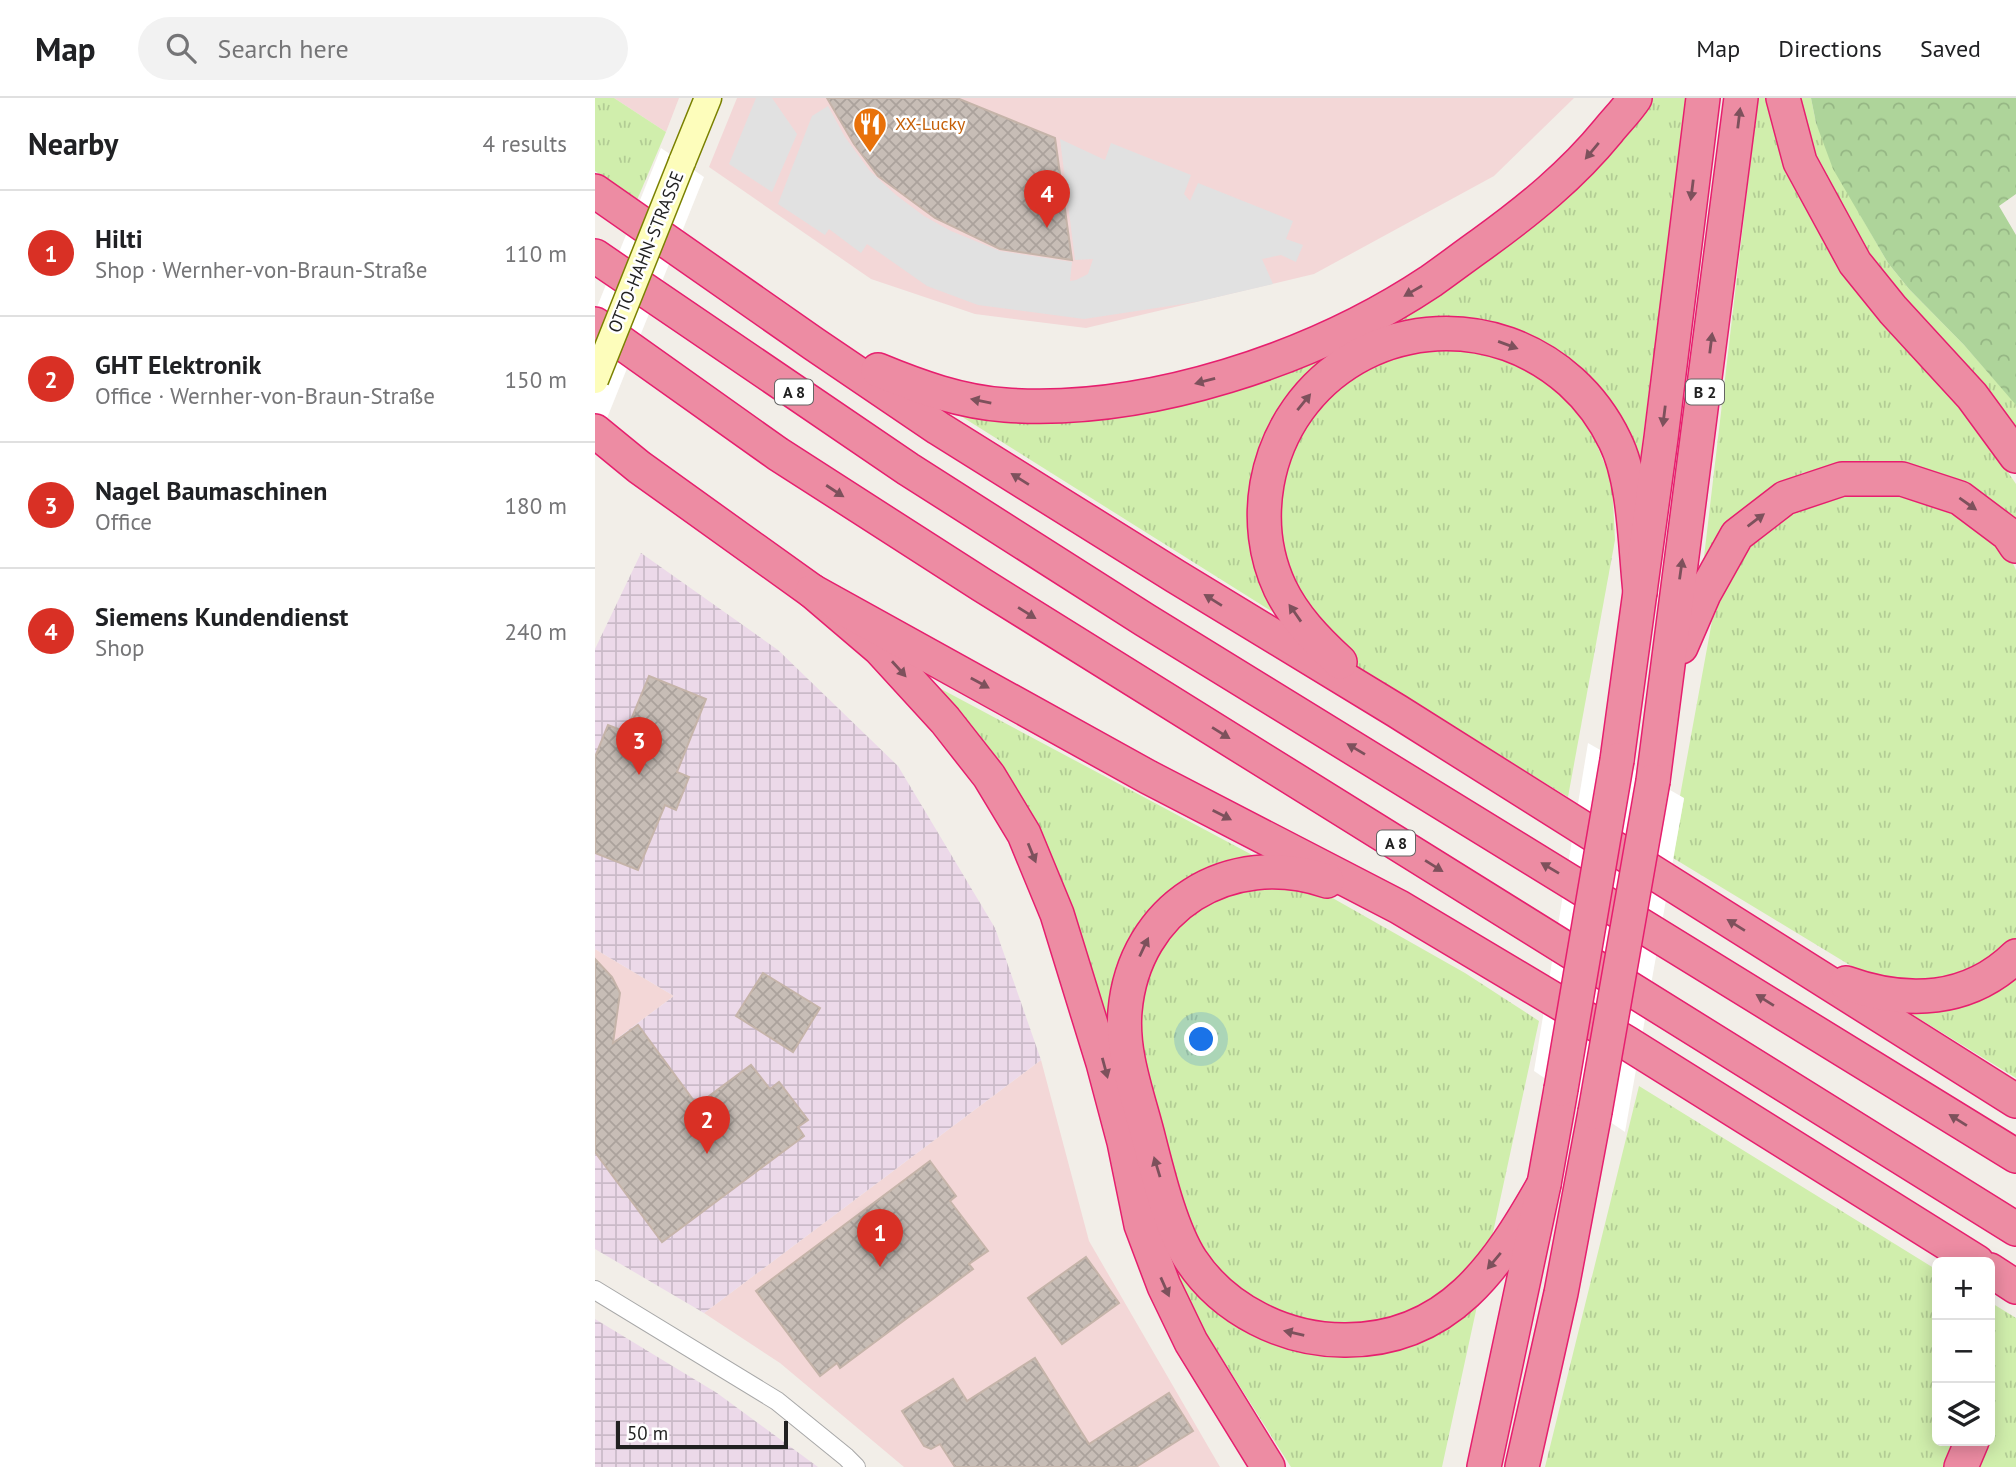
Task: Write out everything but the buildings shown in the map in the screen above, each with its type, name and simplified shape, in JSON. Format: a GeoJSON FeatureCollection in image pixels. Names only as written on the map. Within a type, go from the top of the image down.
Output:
{"type":"FeatureCollection","features":[{"type":"Feature","properties":{"kind":"highway"},"geometry":{"type":"LineString","coordinates":[[814,344],[927,390],[1004,405],[1079,406],[1161,393],[1263,365],[1356,324],[1429,282],[1521,216],[1582,162],[1635,98]]}},
{"type":"Feature","properties":{"kind":"highway","name":"B 2"},"geometry":{"type":"LineString","coordinates":[[1544,1184],[1617,760],[1703,98]]}},
{"type":"Feature","properties":{"kind":"highway","name":"B 2"},"geometry":{"type":"LineString","coordinates":[[1561,1293],[1653,781],[1741,98]]}},
{"type":"Feature","properties":{"kind":"highway"},"geometry":{"type":"LineString","coordinates":[[1783,98],[1800,162],[1855,264],[1972,396],[2016,456]]}},
{"type":"Feature","properties":{"kind":"highway"},"geometry":{"type":"LineString","coordinates":[[595,191],[950,436],[1186,584],[1397,711],[2016,1101]]}},
{"type":"Feature","properties":{"kind":"highway","name":"A 8"},"geometry":{"type":"LineString","coordinates":[[595,256],[908,469],[1133,613],[2016,1156]]}},
{"type":"Feature","properties":{"kind":"highway","name":"A 8"},"geometry":{"type":"LineString","coordinates":[[595,324],[778,454],[970,578],[2016,1229]]}},
{"type":"Feature","properties":{"kind":"highway"},"geometry":{"type":"LineString","coordinates":[[1397,711],[1325,648],[1291,608],[1272,567],[1265,529],[1263,507],[1271,460],[1280,439],[1301,405],[1316,388],[1332,373],[1364,351],[1408,337],[1455,333],[1476,335],[1535,355],[1569,380],[1600,415],[1616,441],[1623,461],[1640,592]]}},
{"type":"Feature","properties":{"kind":"highway"},"geometry":{"type":"LineString","coordinates":[[595,431],[639,467],[812,591],[880,649],[945,720],[989,776],[1024,834],[1057,914],[1121,1129],[1142,1224],[1164,1286],[1192,1342],[1268,1467]]}},
{"type":"Feature","properties":{"kind":"highway"},"geometry":{"type":"LineString","coordinates":[[1665,685],[1704,594],[1737,535],[1784,498],[1842,479],[1902,479],[1960,498],[2008,534],[2016,546]]}},
{"type":"Feature","properties":{"kind":"highway"},"geometry":{"type":"LineString","coordinates":[[812,591],[1148,777],[1399,907],[1627,1043],[1969,1257]]}},
{"type":"Feature","properties":{"kind":"highway"},"geometry":{"type":"LineString","coordinates":[[1399,907],[1317,878],[1287,872],[1247,873],[1207,886],[1174,908],[1150,933],[1132,971],[1125,1012],[1127,1055],[1173,1219],[1191,1259],[1218,1290],[1250,1315],[1285,1331],[1327,1340],[1366,1340],[1431,1319],[1457,1301],[1512,1240],[1544,1184]]}},
{"type":"Feature","properties":{"kind":"highway"},"geometry":{"type":"LineString","coordinates":[[1793,961],[1853,985],[1905,997],[1954,993],[1999,972],[2016,956]]}},
{"type":"Feature","properties":{"kind":"highway"},"geometry":{"type":"LineString","coordinates":[[1484,1467],[1544,1184]]}},
{"type":"Feature","properties":{"kind":"highway"},"geometry":{"type":"LineString","coordinates":[[1878,1200],[1932,1260]]}},
{"type":"Feature","properties":{"kind":"highway"},"geometry":{"type":"LineString","coordinates":[[1995,1273],[2016,1287]]}},
{"type":"Feature","properties":{"kind":"highway"},"geometry":{"type":"LineString","coordinates":[[1523,1467],[1561,1293]]}},
{"type":"Feature","properties":{"kind":"highway"},"geometry":{"type":"LineString","coordinates":[[1542,1467],[1561,1293]]}},
{"type":"Feature","properties":{"kind":"highway"},"geometry":{"type":"LineString","coordinates":[[1961,1467],[1970,1446]]}},
{"type":"Feature","properties":{"kind":"street","name":"OTTO-HAHN-STRASSE"},"geometry":{"type":"LineString","coordinates":[[595,380],[708,98]]}},
{"type":"Feature","properties":{"kind":"street"},"geometry":{"type":"LineString","coordinates":[[595,1290],[777,1401],[856,1467]]}},
{"type":"Feature","properties":{"kind":"shaded area"},"geometry":{"type":"Polygon","coordinates":[[[614,98],[679,98],[666,132],[614,98]]]}},
{"type":"Feature","properties":{"kind":"shaded area"},"geometry":{"type":"Polygon","coordinates":[[[737,98],[1574,98],[1494,176],[1314,274],[1086,328],[975,314],[871,279],[709,167],[737,98]]]}},
{"type":"Feature","properties":{"kind":"shaded area"},"geometry":{"type":"Polygon","coordinates":[[[756,98],[772,98],[797,134],[772,192],[729,164],[756,98]]]}},
{"type":"Feature","properties":{"kind":"shaded area"},"geometry":{"type":"Polygon","coordinates":[[[828,106],[845,137],[870,171],[924,216],[951,231],[1000,251],[1072,262],[1070,281],[1088,274],[1093,259],[1075,260],[1060,139],[1105,160],[1111,143],[1191,175],[1184,194],[1190,201],[1198,183],[1293,221],[1286,239],[1303,245],[1296,262],[1281,255],[1262,259],[1273,284],[1196,302],[1084,319],[978,305],[927,286],[867,244],[861,253],[829,229],[825,235],[778,204],[812,116],[828,106]]]}},
{"type":"Feature","properties":{"kind":"shaded area"},"geometry":{"type":"Polygon","coordinates":[[[641,553],[778,650],[898,766],[995,928],[1041,1060],[704,1313],[595,1249],[595,1055],[674,996],[595,949],[595,649],[641,553]]]}},
{"type":"Feature","properties":{"kind":"shaded area"},"geometry":{"type":"Polygon","coordinates":[[[595,949],[674,996],[595,1055],[595,949]]]}},
{"type":"Feature","properties":{"kind":"shaded area"},"geometry":{"type":"Polygon","coordinates":[[[1041,1060],[1089,1241],[1220,1467],[904,1467],[780,1363],[704,1313],[1041,1060]]]}},
{"type":"Feature","properties":{"kind":"shaded area"},"geometry":{"type":"Polygon","coordinates":[[[595,1319],[717,1393],[818,1467],[595,1467],[595,1319]]]}},
{"type":"Feature","properties":{"kind":"green space"},"geometry":{"type":"Polygon","coordinates":[[[595,98],[614,98],[666,132],[637,200],[595,171],[595,98]]]}},
{"type":"Feature","properties":{"kind":"green space"},"geometry":{"type":"Polygon","coordinates":[[[1647,98],[1688,98],[1637,482],[1579,369],[1397,326],[1262,452],[1279,616],[948,408],[1018,418],[1344,340],[1647,98]]]}},
{"type":"Feature","properties":{"kind":"green space"},"geometry":{"type":"Polygon","coordinates":[[[1758,98],[1770,98],[1838,265],[1919,363],[1970,417],[2016,484],[2016,527],[1852,464],[1802,473],[1755,499],[1727,525],[1704,557],[1758,98]]]}},
{"type":"Feature","properties":{"kind":"green space"},"geometry":{"type":"Polygon","coordinates":[[[1797,98],[1811,98],[1816,123],[1858,211],[1888,263],[2016,404],[2016,433],[1869,262],[1806,148],[1797,98]]]}},
{"type":"Feature","properties":{"kind":"green space"},"geometry":{"type":"Polygon","coordinates":[[[1811,98],[2016,98],[2016,194],[1999,206],[2016,235],[2016,405],[1888,263],[1833,169],[1816,123],[1811,98]]]}},
{"type":"Feature","properties":{"kind":"green space"},"geometry":{"type":"Polygon","coordinates":[[[1442,345],[1500,355],[1551,384],[1590,428],[1612,482],[1615,540],[1568,797],[1369,676],[1321,643],[1286,596],[1273,481],[1333,383],[1384,355],[1442,345]]]}},
{"type":"Feature","properties":{"kind":"green space"},"geometry":{"type":"Polygon","coordinates":[[[1857,491],[1918,494],[1972,520],[2008,553],[2016,570],[2016,939],[1994,962],[1938,986],[1876,981],[1673,858],[1684,799],[1680,796],[1712,621],[1734,569],[1760,535],[1800,507],[1857,491]]]}},
{"type":"Feature","properties":{"kind":"green space"},"geometry":{"type":"Polygon","coordinates":[[[928,682],[1329,896],[1465,973],[1539,1021],[1442,1467],[1291,1467],[1178,1289],[1078,938],[928,682]]]}},
{"type":"Feature","properties":{"kind":"green space"},"geometry":{"type":"Polygon","coordinates":[[[2016,976],[2016,1078],[1910,1013],[1957,1007],[2016,976]]]}},
{"type":"Feature","properties":{"kind":"green space"},"geometry":{"type":"Polygon","coordinates":[[[1639,1086],[1932,1267],[1932,1446],[1995,1446],[1995,1305],[2016,1318],[2016,1467],[1545,1467],[1639,1086]]]}},
{"type":"Feature","properties":{"kind":"pier"},"geometry":{"type":"Polygon","coordinates":[[[661,148],[704,177],[595,448],[595,312],[661,148]]]}},
{"type":"Feature","properties":{"kind":"pier"},"geometry":{"type":"Polygon","coordinates":[[[1588,743],[1684,798],[1625,1132],[1534,1071],[1588,743]]]}},
{"type":"Feature","properties":{"kind":"place","name":"XX-Lucky"},"geometry":{"type":"Point","coordinates":[870,154]}},
{"type":"Feature","properties":{"kind":"place","name":"Siemens Kundendienst"},"geometry":{"type":"Point","coordinates":[1047,228]}},
{"type":"Feature","properties":{"kind":"place","name":"Nagel Baumaschinen"},"geometry":{"type":"Point","coordinates":[639,775]}},
{"type":"Feature","properties":{"kind":"place","name":"GHT Elektronik"},"geometry":{"type":"Point","coordinates":[707,1154]}},
{"type":"Feature","properties":{"kind":"place","name":"Hilti"},"geometry":{"type":"Point","coordinates":[880,1267]}}]}
